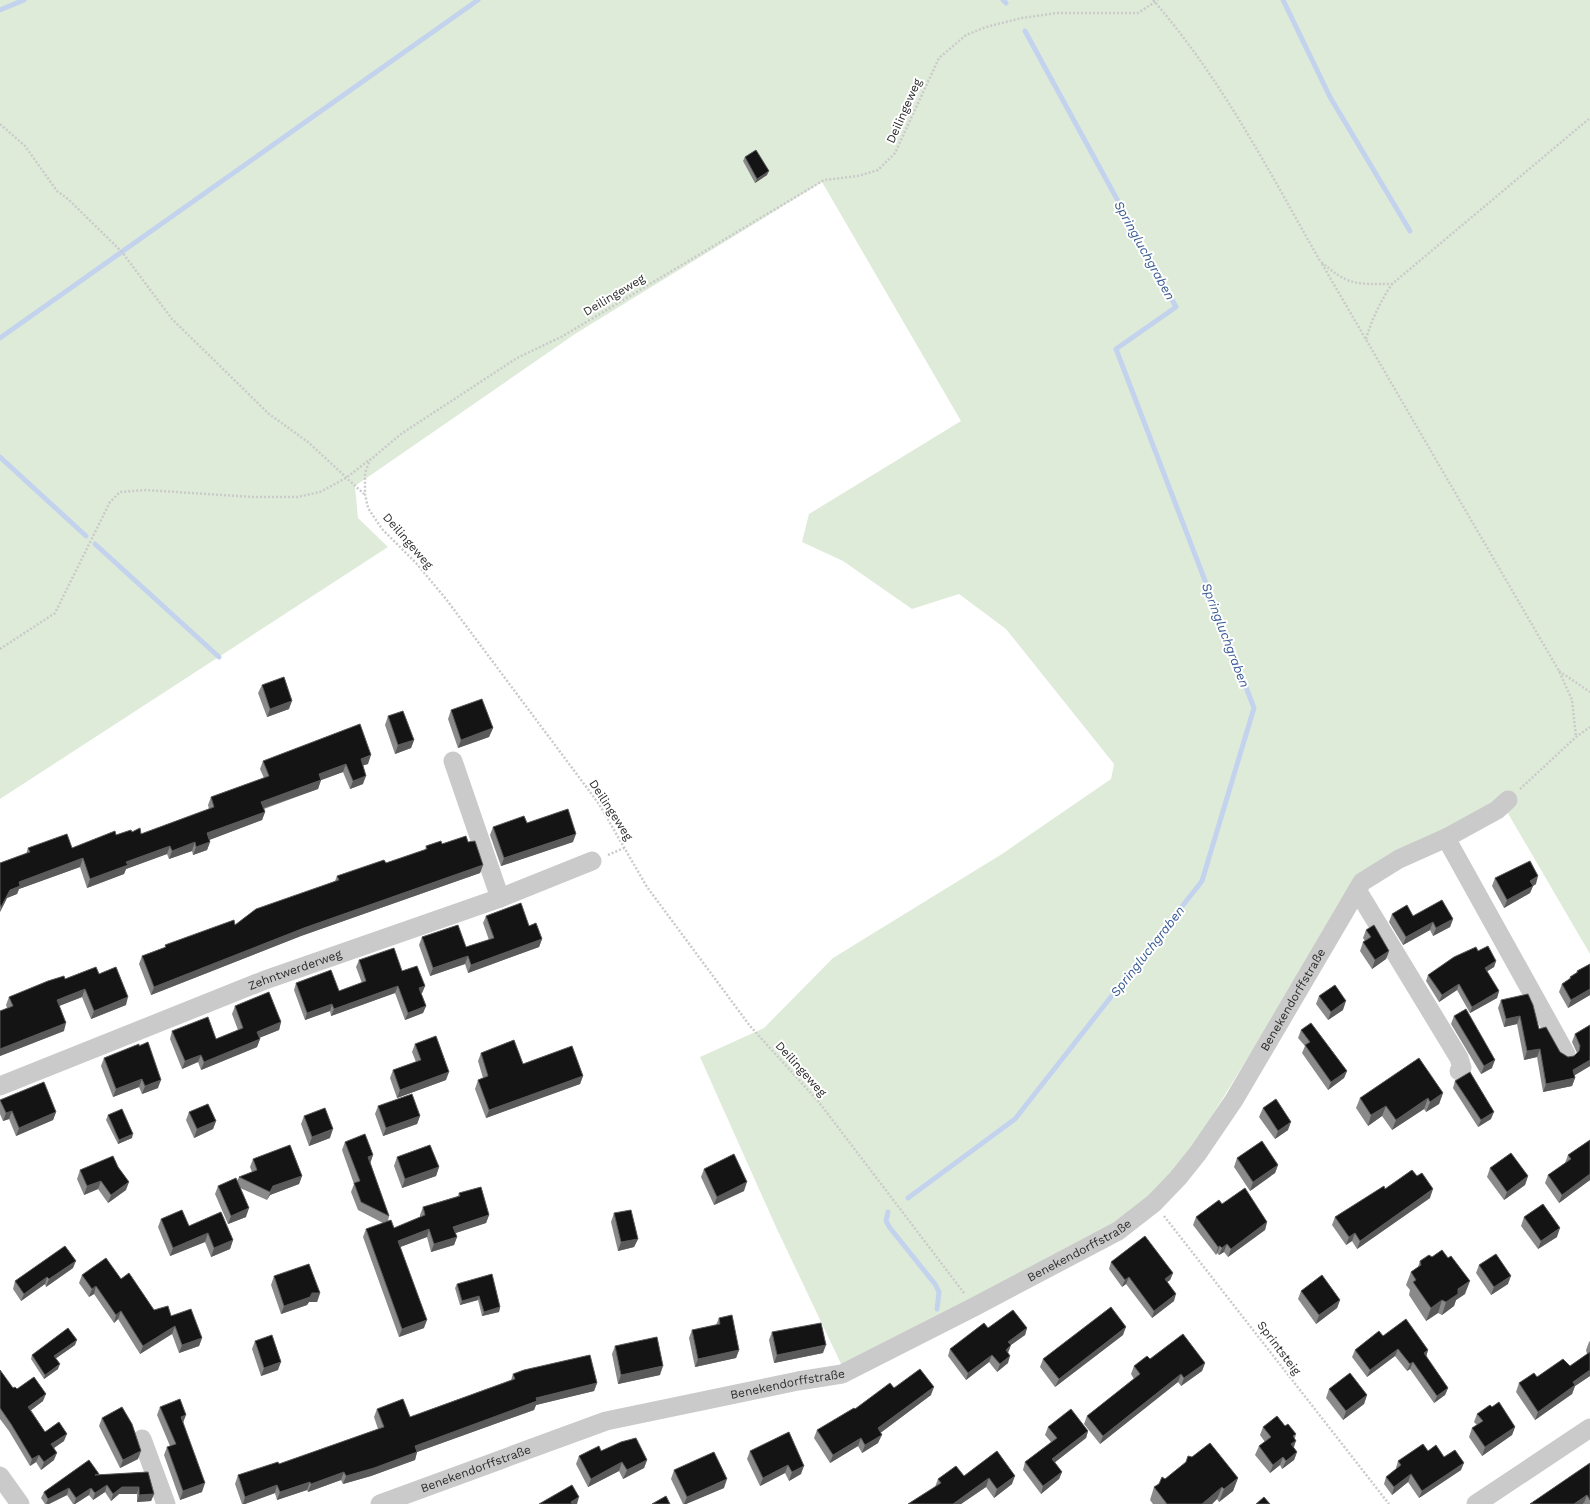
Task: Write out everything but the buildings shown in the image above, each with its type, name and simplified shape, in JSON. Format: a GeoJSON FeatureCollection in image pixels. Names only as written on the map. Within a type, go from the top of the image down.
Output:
{"type":"FeatureCollection","features":[{"type":"Feature","properties":{"kind":"street"},"geometry":{"type":"LineString","coordinates":[[453,761],[500,898]]}},
{"type":"Feature","properties":{"kind":"street","name":"Benekendorffstraße"},"geometry":{"type":"LineString","coordinates":[[380,1504],[401,1500],[606,1421],[798,1381],[842,1374],[974,1307],[1118,1231],[1154,1203],[1198,1153],[1234,1100],[1362,882],[1399,859],[1446,838],[1496,810],[1508,800]]}},
{"type":"Feature","properties":{"kind":"street"},"geometry":{"type":"LineString","coordinates":[[1446,838],[1566,1054]]}},
{"type":"Feature","properties":{"kind":"street","name":"Zehntwerderweg"},"geometry":{"type":"LineString","coordinates":[[0,1086],[265,980],[500,898],[592,861]]}},
{"type":"Feature","properties":{"kind":"street"},"geometry":{"type":"LineString","coordinates":[[1357,890],[1460,1058],[1462,1068],[1460,1071]]}},
{"type":"Feature","properties":{"kind":"street"},"geometry":{"type":"LineString","coordinates":[[1476,1504],[1590,1428]]}},
{"type":"Feature","properties":{"kind":"street"},"geometry":{"type":"LineString","coordinates":[[142,1439],[166,1504]]}},
{"type":"Feature","properties":{"kind":"street"},"geometry":{"type":"LineString","coordinates":[[0,1476],[20,1504]]}},
{"type":"Feature","properties":{"kind":"path"},"geometry":{"type":"LineString","coordinates":[[1153,0],[1157,1],[1232,106],[1320,261],[1559,671],[1572,700],[1576,737]]}},
{"type":"Feature","properties":{"kind":"path","name":"Deilingeweg"},"geometry":{"type":"LineString","coordinates":[[974,1307],[818,1101],[750,1026],[647,887],[599,804],[446,599],[416,563],[382,529],[368,508],[365,494],[365,473],[370,460],[401,434],[517,358],[563,336],[824,180],[858,176],[878,170],[895,153],[903,139],[926,82],[939,58],[966,35],[986,27],[1022,18],[1057,13],[1138,13],[1157,1]]}},
{"type":"Feature","properties":{"kind":"path"},"geometry":{"type":"LineString","coordinates":[[1366,340],[1370,323],[1379,303],[1392,284],[1590,118]]}},
{"type":"Feature","properties":{"kind":"path"},"geometry":{"type":"LineString","coordinates":[[0,124],[25,146],[57,191],[68,199],[122,252],[172,319],[270,414],[308,442],[365,494]]}},
{"type":"Feature","properties":{"kind":"path"},"geometry":{"type":"LineString","coordinates":[[1320,261],[1338,276],[1356,284],[1392,284]]}},
{"type":"Feature","properties":{"kind":"path"},"geometry":{"type":"LineString","coordinates":[[0,649],[55,613],[110,502],[120,492],[146,490],[252,497],[298,497],[320,492],[346,478],[370,460]]}},
{"type":"Feature","properties":{"kind":"path"},"geometry":{"type":"LineString","coordinates":[[1559,671],[1590,692]]}},
{"type":"Feature","properties":{"kind":"path"},"geometry":{"type":"LineString","coordinates":[[1508,800],[1576,737],[1590,727]]}},
{"type":"Feature","properties":{"kind":"path","name":"Sprintsteig"},"geometry":{"type":"LineString","coordinates":[[1154,1203],[1389,1504]]}},
{"type":"Feature","properties":{"kind":"green space"},"geometry":{"type":"Polygon","coordinates":[[[0,0],[1590,0],[1590,954],[1499,798],[1457,826],[1393,855],[1286,996],[1192,1148],[1153,1196],[1113,1225],[842,1366],[776,1227],[700,1057],[764,1028],[833,958],[1002,854],[1111,779],[1114,764],[1006,629],[959,594],[912,609],[843,561],[802,542],[809,514],[961,421],[822,182],[575,334],[355,486],[358,518],[388,547],[0,799],[0,0]]]}},
{"type":"Feature","properties":{"kind":"waterway"},"geometry":{"type":"LineString","coordinates":[[0,10],[24,0]]}},
{"type":"Feature","properties":{"kind":"waterway"},"geometry":{"type":"LineString","coordinates":[[0,338],[478,0]]}},
{"type":"Feature","properties":{"kind":"waterway","name":"Springluchgraben"},"geometry":{"type":"LineString","coordinates":[[1003,0],[1006,3]]}},
{"type":"Feature","properties":{"kind":"waterway"},"geometry":{"type":"LineString","coordinates":[[1283,0],[1330,97],[1410,231]]}},
{"type":"Feature","properties":{"kind":"waterway","name":"Springluchgraben"},"geometry":{"type":"LineString","coordinates":[[908,1198],[1015,1119],[1202,881],[1254,708],[1116,349],[1176,307],[1025,31]]}},
{"type":"Feature","properties":{"kind":"waterway"},"geometry":{"type":"LineString","coordinates":[[0,457],[86,536]]}},
{"type":"Feature","properties":{"kind":"waterway"},"geometry":{"type":"LineString","coordinates":[[95,544],[219,657]]}},
{"type":"Feature","properties":{"kind":"waterway","name":"Springluchgraben"},"geometry":{"type":"LineString","coordinates":[[888,1212],[886,1221],[890,1228],[935,1284],[939,1292],[937,1309]]}}]}
